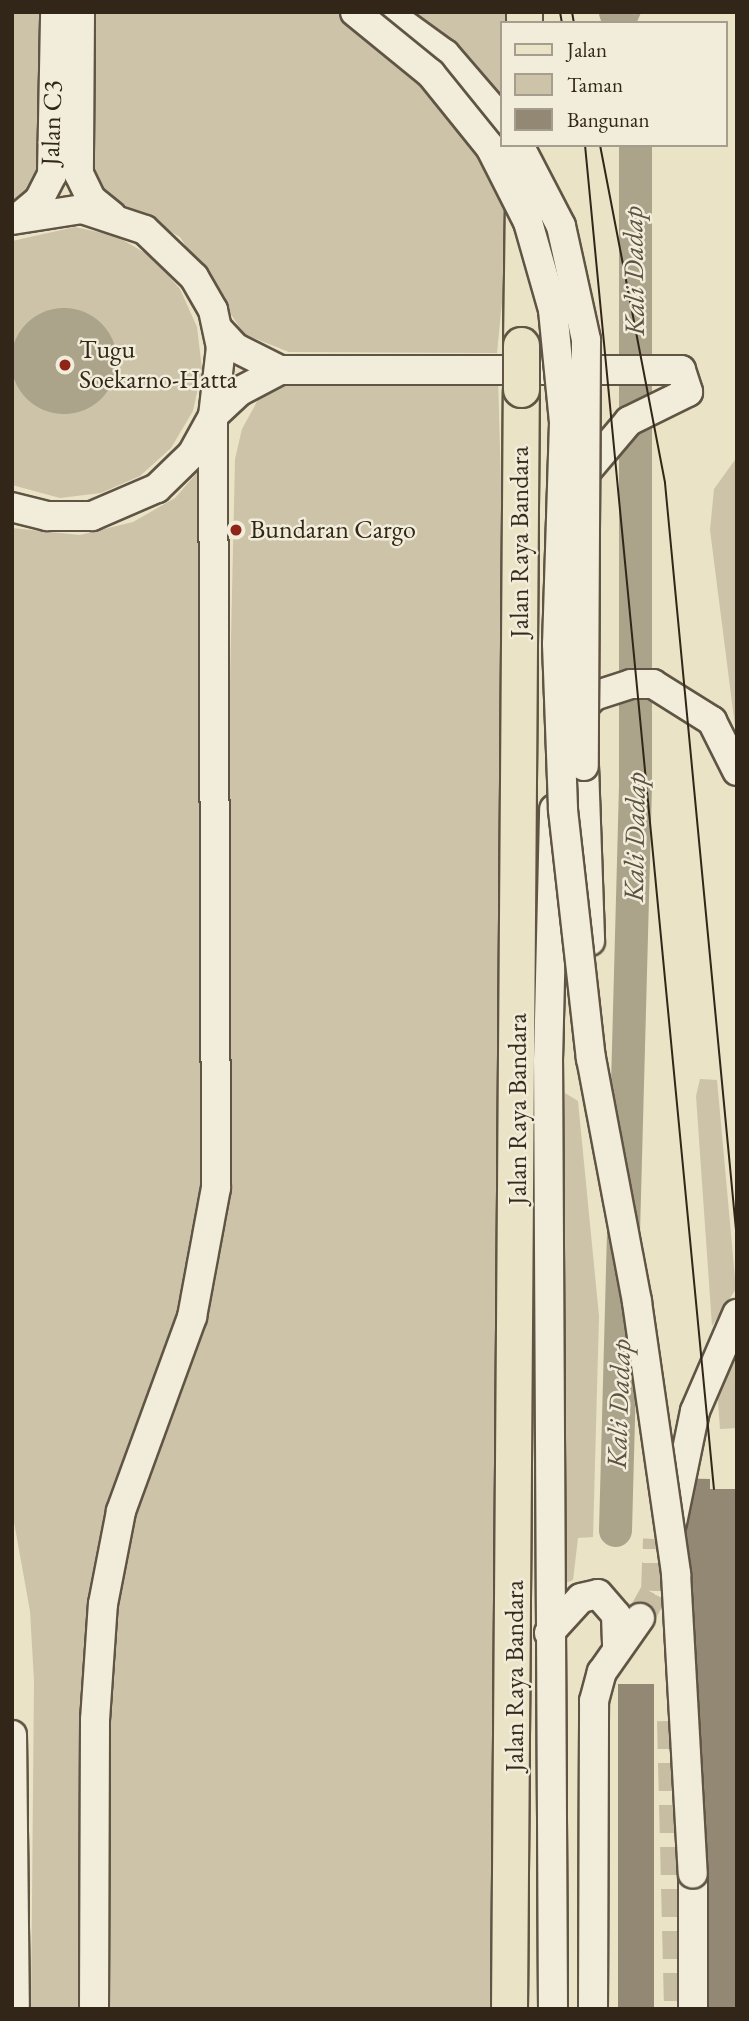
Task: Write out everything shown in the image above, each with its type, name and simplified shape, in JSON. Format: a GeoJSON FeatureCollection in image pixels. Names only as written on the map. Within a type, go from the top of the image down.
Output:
{"type":"FeatureCollection","features":[{"type":"Feature","properties":{"kind":"main road","name":"Jalan Raya Bandara"},"geometry":{"type":"LineString","coordinates":[[509,2009],[521,147]]}},
{"type":"Feature","properties":{"kind":"street","name":"Jalan C3"},"geometry":{"type":"LineString","coordinates":[[13,220],[39,201],[52,176],[55,12]]}},
{"type":"Feature","properties":{"kind":"street","name":"Jalan C3"},"geometry":{"type":"LineString","coordinates":[[80,12],[79,174],[91,199],[115,217]]}},
{"type":"Feature","properties":{"kind":"street","name":"Jalan Raya Bandara"},"geometry":{"type":"LineString","coordinates":[[355,12],[430,74],[490,147],[528,222],[562,359],[557,644],[563,810],[589,1046],[637,1302],[676,1574],[693,1874],[693,2009]]}},
{"type":"Feature","properties":{"kind":"street"},"geometry":{"type":"LineString","coordinates":[[387,12],[445,54],[500,118]]}},
{"type":"Feature","properties":{"kind":"street"},"geometry":{"type":"LineString","coordinates":[[522,147],[561,226],[590,382],[584,766],[596,1137],[651,1496]]}},
{"type":"Feature","properties":{"kind":"street"},"geometry":{"type":"LineString","coordinates":[[13,220],[65,208],[115,217],[162,241],[185,264],[218,329],[236,348],[280,370]]}},
{"type":"Feature","properties":{"kind":"street"},"geometry":{"type":"LineString","coordinates":[[94,2009],[95,1720],[103,1604],[121,1511],[192,1317],[216,1188],[213,416],[221,365],[218,329]]}},
{"type":"Feature","properties":{"kind":"street"},"geometry":{"type":"LineString","coordinates":[[12,507],[76,517],[132,502],[180,467],[213,416],[240,391],[280,370]]}},
{"type":"Feature","properties":{"kind":"street","name":"Jalan Raya Bandara"},"geometry":{"type":"LineString","coordinates":[[280,370],[681,370],[676,397],[605,442],[573,496],[555,748],[548,1061],[553,2009]]}},
{"type":"Feature","properties":{"kind":"street"},"geometry":{"type":"LineString","coordinates":[[555,748],[574,714],[594,696],[643,683],[676,695],[723,734],[737,771]]}},
{"type":"Feature","properties":{"kind":"street"},"geometry":{"type":"LineString","coordinates":[[664,1577],[685,1444],[708,1369],[737,1314]]}},
{"type":"Feature","properties":{"kind":"street"},"geometry":{"type":"LineString","coordinates":[[549,1633],[581,1598],[598,1594],[616,1615],[617,1647]]}},
{"type":"Feature","properties":{"kind":"street"},"geometry":{"type":"LineString","coordinates":[[593,2009],[594,1701],[617,1647],[640,1618]]}},
{"type":"Feature","properties":{"kind":"street"},"geometry":{"type":"LineString","coordinates":[[12,1735],[15,2009]]}},
{"type":"Feature","properties":{"kind":"green space"},"geometry":{"type":"Polygon","coordinates":[[[12,12],[43,12],[38,187],[12,205],[12,12]]]}},
{"type":"Feature","properties":{"kind":"green space"},"geometry":{"type":"Polygon","coordinates":[[[94,12],[505,12],[505,21],[500,21],[500,147],[507,147],[508,241],[497,353],[289,352],[244,334],[180,237],[109,196],[94,180],[94,12]]]}},
{"type":"Feature","properties":{"kind":"green space"},"geometry":{"type":"Polygon","coordinates":[[[75,227],[116,236],[152,257],[180,289],[197,327],[202,369],[193,411],[171,448],[140,476],[101,493],[60,498],[12,485],[12,241],[75,227]]]}},
{"type":"Feature","properties":{"kind":"green space"},"geometry":{"type":"Polygon","coordinates":[[[498,376],[506,664],[497,2009],[104,2009],[109,1652],[121,1558],[202,1323],[223,1234],[231,1149],[229,727],[235,459],[242,429],[259,398],[279,381],[498,376]]]}},
{"type":"Feature","properties":{"kind":"green space"},"geometry":{"type":"Polygon","coordinates":[[[737,457],[737,742],[710,530],[714,489],[737,457]]]}},
{"type":"Feature","properties":{"kind":"green space"},"geometry":{"type":"Polygon","coordinates":[[[202,467],[210,1143],[188,1296],[106,1541],[86,2009],[31,2009],[34,1681],[30,1611],[12,1511],[12,528],[80,535],[133,522],[175,498],[202,467]]]}},
{"type":"Feature","properties":{"kind":"green space"},"geometry":{"type":"Polygon","coordinates":[[[700,1079],[717,1080],[736,1289],[712,1326],[696,1096],[700,1079]]]}},
{"type":"Feature","properties":{"kind":"green space"},"geometry":{"type":"Polygon","coordinates":[[[565,1093],[578,1101],[599,1316],[593,1537],[578,1538],[573,1580],[558,1586],[565,1093]]]}},
{"type":"Feature","properties":{"kind":"green space"},"geometry":{"type":"Polygon","coordinates":[[[737,1336],[737,1428],[720,1429],[716,1373],[737,1336]]]}},
{"type":"Feature","properties":{"kind":"shaded area"},"geometry":{"type":"Polygon","coordinates":[[[64,308],[84,312],[101,324],[113,341],[117,361],[113,381],[101,398],[84,410],[64,414],[44,410],[27,398],[15,381],[11,361],[15,341],[27,324],[44,312],[64,308]]]}},
{"type":"Feature","properties":{"kind":"building"},"geometry":{"type":"Polygon","coordinates":[[[666,1478],[710,1479],[710,1489],[737,1489],[737,2009],[685,2009],[666,1478]]]}},
{"type":"Feature","properties":{"kind":"building"},"geometry":{"type":"Polygon","coordinates":[[[618,1684],[654,1684],[654,2009],[618,2009],[618,1684]]]}},
{"type":"Feature","properties":{"kind":"waterway","name":"Kali Dadap"},"geometry":{"type":"LineString","coordinates":[[615,12],[619,21]]}},
{"type":"Feature","properties":{"kind":"waterway"},"geometry":{"type":"LineString","coordinates":[[634,21],[638,12]]}},
{"type":"Feature","properties":{"kind":"waterway","name":"Kali Dadap"},"geometry":{"type":"LineString","coordinates":[[615,1530],[635,787],[635,147]]}},
{"type":"Feature","properties":{"kind":"tunnel"},"geometry":{"type":"LineString","coordinates":[[640,1618],[655,1591],[657,1539]]}},
{"type":"Feature","properties":{"kind":"tunnel"},"geometry":{"type":"LineString","coordinates":[[671,1721],[678,2009]]}},
{"type":"Feature","properties":{"kind":"tram line"},"geometry":{"type":"LineString","coordinates":[[560,12],[562,21]]}},
{"type":"Feature","properties":{"kind":"tram line"},"geometry":{"type":"LineString","coordinates":[[572,12],[574,21]]}},
{"type":"Feature","properties":{"kind":"tram line"},"geometry":{"type":"LineString","coordinates":[[585,147],[714,1489]]}},
{"type":"Feature","properties":{"kind":"tram line"},"geometry":{"type":"LineString","coordinates":[[600,147],[665,483],[737,1241]]}},
{"type":"Feature","properties":{"kind":"place","name":"Tugu Soekarno-Hatta"},"geometry":{"type":"Point","coordinates":[65,365]}},
{"type":"Feature","properties":{"kind":"place","name":"Bundaran Cargo"},"geometry":{"type":"Point","coordinates":[236,530]}}]}
